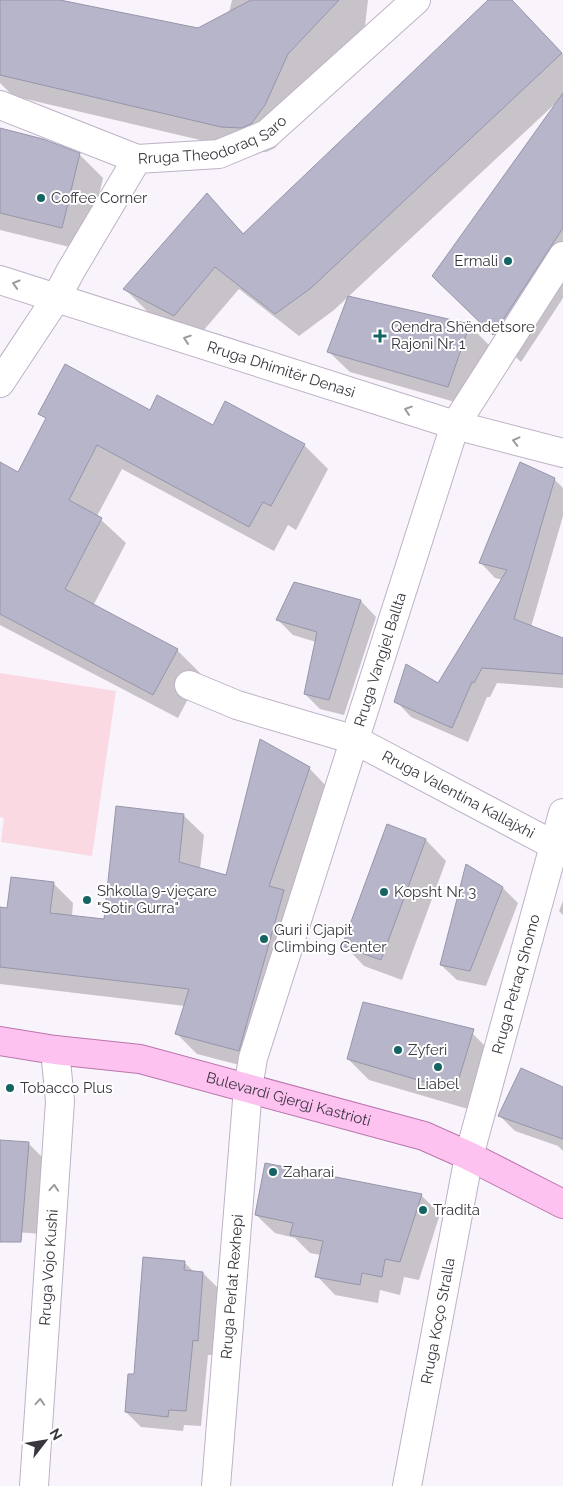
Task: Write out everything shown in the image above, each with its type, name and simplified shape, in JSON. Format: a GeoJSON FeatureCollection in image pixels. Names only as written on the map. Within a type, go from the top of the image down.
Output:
{"type":"FeatureCollection","features":[{"type":"Feature","properties":{"kind":"main road","name":"Bulevardi Gjergj Kastrioti"},"geometry":{"type":"LineString","coordinates":[[0,1041],[55,1050],[140,1059],[424,1136],[470,1156],[563,1204]]}},
{"type":"Feature","properties":{"kind":"street","name":"Rruga Theodoraq Saro"},"geometry":{"type":"LineString","coordinates":[[0,383],[57,297],[137,158],[219,154],[267,134],[416,0]]}},
{"type":"Feature","properties":{"kind":"street"},"geometry":{"type":"LineString","coordinates":[[0,105],[137,158]]}},
{"type":"Feature","properties":{"kind":"street","name":"Rruga Vangjel Ballta"},"geometry":{"type":"LineString","coordinates":[[248,1088],[253,1058],[455,425],[563,256]]}},
{"type":"Feature","properties":{"kind":"street","name":"Rruga Dhimitër Denasi"},"geometry":{"type":"LineString","coordinates":[[0,280],[455,425],[563,453]]}},
{"type":"Feature","properties":{"kind":"street","name":"Rruga Valentina Kallajxhi"},"geometry":{"type":"LineString","coordinates":[[188,685],[237,705],[355,740],[558,847]]}},
{"type":"Feature","properties":{"kind":"street","name":"Rruga Petraq Shomo"},"geometry":{"type":"LineString","coordinates":[[470,1156],[558,847],[563,813]]}},
{"type":"Feature","properties":{"kind":"street","name":"Rruga Vojo Kushi"},"geometry":{"type":"LineString","coordinates":[[34,1486],[60,1100],[55,1050]]}},
{"type":"Feature","properties":{"kind":"street","name":"Rruga Perlat Rexhepi"},"geometry":{"type":"LineString","coordinates":[[216,1486],[248,1088]]}},
{"type":"Feature","properties":{"kind":"street","name":"Rruga Koço Stralla"},"geometry":{"type":"LineString","coordinates":[[407,1486],[470,1156]]}},
{"type":"Feature","properties":{"kind":"shaded area"},"geometry":{"type":"Polygon","coordinates":[[[0,673],[116,691],[92,856],[1,842],[4,818],[0,817],[0,673]]]}},
{"type":"Feature","properties":{"kind":"building"},"geometry":{"type":"Polygon","coordinates":[[[0,0],[60,0],[198,28],[251,0],[339,0],[288,54],[265,105],[251,124],[241,128],[221,127],[0,75],[0,0]]]}},
{"type":"Feature","properties":{"kind":"building"},"geometry":{"type":"Polygon","coordinates":[[[488,0],[512,0],[562,53],[311,288],[275,314],[215,267],[174,316],[123,289],[207,193],[243,234],[488,0]]]}},
{"type":"Feature","properties":{"kind":"building"},"geometry":{"type":"Polygon","coordinates":[[[563,93],[563,228],[493,335],[432,276],[563,93]]]}},
{"type":"Feature","properties":{"kind":"building"},"geometry":{"type":"Polygon","coordinates":[[[0,128],[43,139],[80,153],[62,228],[0,213],[0,128]]]}},
{"type":"Feature","properties":{"kind":"building"},"geometry":{"type":"Polygon","coordinates":[[[348,296],[470,324],[448,387],[327,352],[348,296]]]}},
{"type":"Feature","properties":{"kind":"building"},"geometry":{"type":"Polygon","coordinates":[[[65,364],[150,410],[157,395],[213,425],[225,401],[305,444],[271,506],[263,502],[249,527],[97,445],[69,500],[102,518],[65,589],[178,649],[153,695],[0,614],[0,462],[18,472],[46,418],[38,414],[65,364]]]}},
{"type":"Feature","properties":{"kind":"building"},"geometry":{"type":"Polygon","coordinates":[[[520,462],[555,478],[514,619],[563,638],[563,674],[482,668],[474,683],[472,682],[452,728],[394,702],[406,664],[438,683],[507,570],[479,563],[520,462]]]}},
{"type":"Feature","properties":{"kind":"building"},"geometry":{"type":"Polygon","coordinates":[[[294,582],[361,600],[329,700],[304,694],[317,632],[276,620],[294,582]]]}},
{"type":"Feature","properties":{"kind":"building"},"geometry":{"type":"Polygon","coordinates":[[[260,739],[310,767],[269,886],[284,890],[239,1051],[175,1034],[189,989],[0,967],[0,907],[7,908],[11,877],[54,882],[50,913],[104,919],[116,806],[184,814],[179,862],[226,875],[260,739]]]}},
{"type":"Feature","properties":{"kind":"building","name":"Kopsht Nr. 3"},"geometry":{"type":"Polygon","coordinates":[[[387,824],[426,839],[381,960],[342,946],[387,824]]]}},
{"type":"Feature","properties":{"kind":"building"},"geometry":{"type":"Polygon","coordinates":[[[466,864],[503,887],[470,971],[440,965],[466,864]]]}},
{"type":"Feature","properties":{"kind":"building"},"geometry":{"type":"Polygon","coordinates":[[[363,1002],[474,1029],[455,1091],[347,1059],[363,1002]]]}},
{"type":"Feature","properties":{"kind":"building"},"geometry":{"type":"Polygon","coordinates":[[[521,1068],[563,1087],[563,1139],[498,1116],[521,1068]]]}},
{"type":"Feature","properties":{"kind":"building"},"geometry":{"type":"Polygon","coordinates":[[[0,1140],[29,1142],[21,1242],[0,1242],[0,1140]]]}},
{"type":"Feature","properties":{"kind":"building"},"geometry":{"type":"Polygon","coordinates":[[[265,1163],[422,1194],[400,1262],[385,1259],[382,1277],[362,1273],[360,1285],[315,1277],[323,1241],[290,1235],[293,1223],[255,1215],[265,1163]]]}},
{"type":"Feature","properties":{"kind":"building"},"geometry":{"type":"Polygon","coordinates":[[[143,1257],[185,1261],[184,1270],[203,1272],[198,1341],[193,1340],[186,1411],[169,1410],[168,1417],[125,1412],[128,1374],[134,1374],[143,1257]]]}},
{"type":"Feature","properties":{"kind":"place","name":"Coffee Corner"},"geometry":{"type":"Point","coordinates":[41,198]}},
{"type":"Feature","properties":{"kind":"place","name":"Ermali"},"geometry":{"type":"Point","coordinates":[508,261]}},
{"type":"Feature","properties":{"kind":"place","name":"Qendra Shëndetsore Rajoni Nr. 1"},"geometry":{"type":"Point","coordinates":[380,336]}},
{"type":"Feature","properties":{"kind":"place","name":"Kopsht Nr. 3"},"geometry":{"type":"Point","coordinates":[384,892]}},
{"type":"Feature","properties":{"kind":"place","name":"Shkolla 9-vjeçare \"Sotir Gurra\""},"geometry":{"type":"Point","coordinates":[87,900]}},
{"type":"Feature","properties":{"kind":"place","name":"Guri i Cjapit Climbing Center"},"geometry":{"type":"Point","coordinates":[264,939]}},
{"type":"Feature","properties":{"kind":"place","name":"Zyferi"},"geometry":{"type":"Point","coordinates":[398,1050]}},
{"type":"Feature","properties":{"kind":"place","name":"Liabel"},"geometry":{"type":"Point","coordinates":[438,1067]}},
{"type":"Feature","properties":{"kind":"place","name":"Tobacco Plus"},"geometry":{"type":"Point","coordinates":[10,1088]}},
{"type":"Feature","properties":{"kind":"place","name":"Zaharai"},"geometry":{"type":"Point","coordinates":[273,1172]}},
{"type":"Feature","properties":{"kind":"place","name":"Tradita"},"geometry":{"type":"Point","coordinates":[423,1210]}}]}
